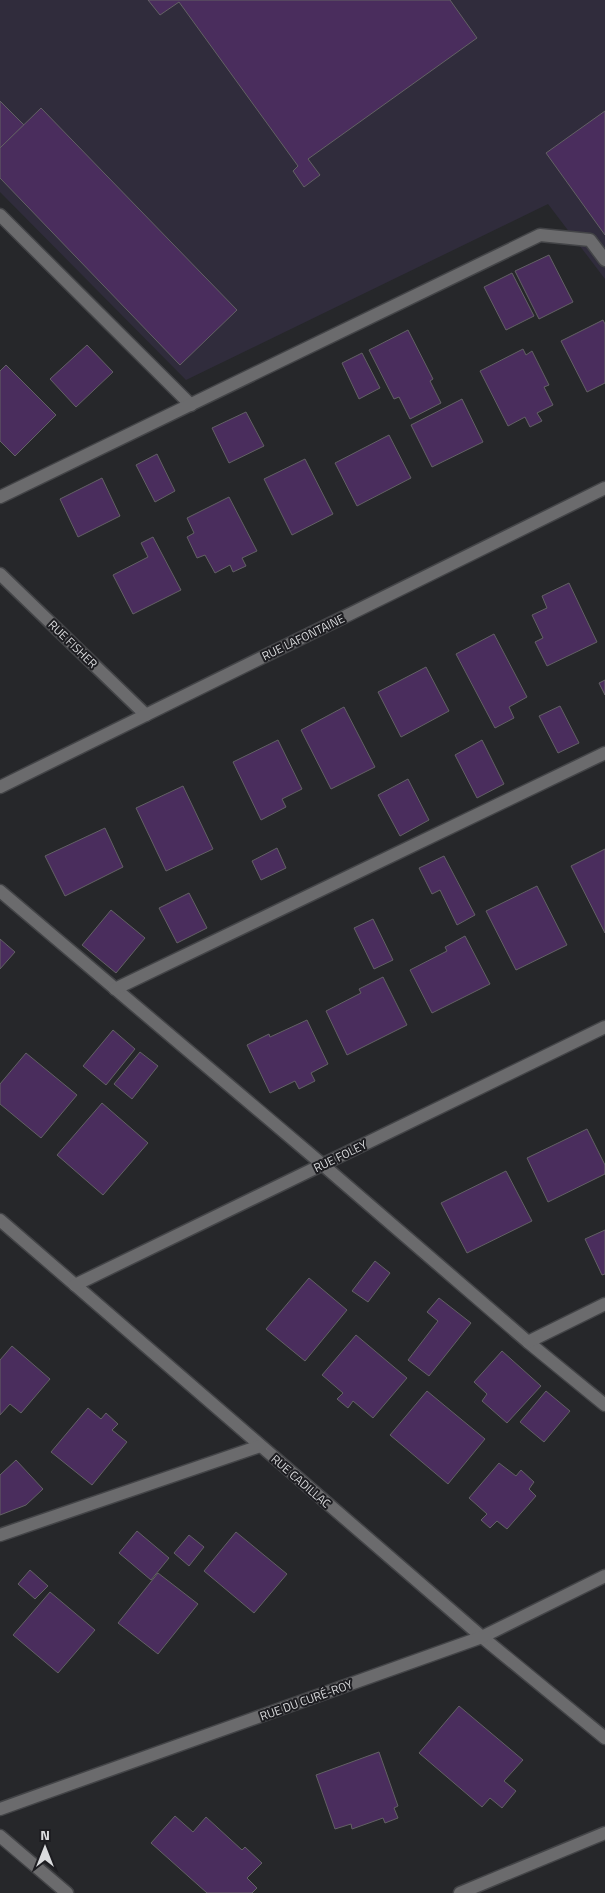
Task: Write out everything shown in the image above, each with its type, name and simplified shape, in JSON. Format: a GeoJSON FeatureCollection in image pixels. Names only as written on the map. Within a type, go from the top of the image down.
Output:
{"type":"FeatureCollection","features":[{"type":"Feature","properties":{"kind":"street"},"geometry":{"type":"LineString","coordinates":[[0,215],[191,405]]}},
{"type":"Feature","properties":{"kind":"street"},"geometry":{"type":"LineString","coordinates":[[0,497],[540,235],[590,240],[605,260]]}},
{"type":"Feature","properties":{"kind":"street","name":"RUE LAFONTAINE"},"geometry":{"type":"LineString","coordinates":[[0,787],[605,488]]}},
{"type":"Feature","properties":{"kind":"street","name":"RUE FISHER"},"geometry":{"type":"LineString","coordinates":[[0,574],[146,715]]}},
{"type":"Feature","properties":{"kind":"street"},"geometry":{"type":"LineString","coordinates":[[115,989],[605,753]]}},
{"type":"Feature","properties":{"kind":"street"},"geometry":{"type":"LineString","coordinates":[[0,891],[324,1165],[528,1342],[605,1405]]}},
{"type":"Feature","properties":{"kind":"street","name":"RUE FOLEY"},"geometry":{"type":"LineString","coordinates":[[75,1285],[605,1027]]}},
{"type":"Feature","properties":{"kind":"street","name":"RUE CADILLAC"},"geometry":{"type":"LineString","coordinates":[[0,1220],[482,1637],[605,1738]]}},
{"type":"Feature","properties":{"kind":"street"},"geometry":{"type":"LineString","coordinates":[[528,1342],[605,1304]]}},
{"type":"Feature","properties":{"kind":"street"},"geometry":{"type":"LineString","coordinates":[[2,1531],[260,1446]]}},
{"type":"Feature","properties":{"kind":"street","name":"RUE DU CURÉ-ROY"},"geometry":{"type":"LineString","coordinates":[[0,1809],[482,1637],[605,1576]]}},
{"type":"Feature","properties":{"kind":"street"},"geometry":{"type":"LineString","coordinates":[[460,1893],[605,1833]]}},
{"type":"Feature","properties":{"kind":"street"},"geometry":{"type":"LineString","coordinates":[[0,1836],[67,1893]]}},
{"type":"Feature","properties":{"kind":"shaded area"},"geometry":{"type":"Polygon","coordinates":[[[0,0],[605,0],[605,279],[548,204],[186,380],[0,192],[0,0]]]}},
{"type":"Feature","properties":{"kind":"building"},"geometry":{"type":"Polygon","coordinates":[[[148,0],[450,0],[477,38],[308,159],[320,175],[304,187],[293,171],[298,166],[179,2],[160,15],[148,0]]]}},
{"type":"Feature","properties":{"kind":"building"},"geometry":{"type":"Polygon","coordinates":[[[0,101],[24,125],[0,148],[0,101]]]}},
{"type":"Feature","properties":{"kind":"building"},"geometry":{"type":"Polygon","coordinates":[[[41,108],[237,310],[180,365],[0,178],[0,148],[41,108]]]}},
{"type":"Feature","properties":{"kind":"building"},"geometry":{"type":"Polygon","coordinates":[[[605,111],[605,235],[546,153],[605,111]]]}},
{"type":"Feature","properties":{"kind":"building"},"geometry":{"type":"Polygon","coordinates":[[[549,255],[573,302],[539,319],[515,271],[549,255]]]}},
{"type":"Feature","properties":{"kind":"building"},"geometry":{"type":"Polygon","coordinates":[[[512,273],[534,316],[506,330],[484,287],[512,273]]]}},
{"type":"Feature","properties":{"kind":"building"},"geometry":{"type":"Polygon","coordinates":[[[603,320],[605,324],[605,383],[587,392],[561,341],[603,320]]]}},
{"type":"Feature","properties":{"kind":"building"},"geometry":{"type":"Polygon","coordinates":[[[408,330],[433,379],[430,381],[441,403],[410,419],[399,397],[394,399],[369,350],[408,330]]]}},
{"type":"Feature","properties":{"kind":"building"},"geometry":{"type":"Polygon","coordinates":[[[87,345],[113,372],[76,407],[50,379],[87,345]]]}},
{"type":"Feature","properties":{"kind":"building"},"geometry":{"type":"Polygon","coordinates":[[[523,349],[526,355],[532,351],[549,385],[544,387],[553,405],[537,413],[542,421],[530,427],[525,417],[508,426],[480,371],[523,349]]]}},
{"type":"Feature","properties":{"kind":"building"},"geometry":{"type":"Polygon","coordinates":[[[362,353],[380,388],[359,399],[342,363],[362,353]]]}},
{"type":"Feature","properties":{"kind":"building"},"geometry":{"type":"Polygon","coordinates":[[[6,365],[56,415],[15,456],[0,441],[0,371],[6,365]]]}},
{"type":"Feature","properties":{"kind":"building"},"geometry":{"type":"Polygon","coordinates":[[[462,399],[483,442],[432,467],[411,425],[462,399]]]}},
{"type":"Feature","properties":{"kind":"building"},"geometry":{"type":"Polygon","coordinates":[[[246,412],[264,446],[229,463],[212,428],[246,412]]]}},
{"type":"Feature","properties":{"kind":"building"},"geometry":{"type":"Polygon","coordinates":[[[389,435],[411,478],[357,506],[335,463],[389,435]]]}},
{"type":"Feature","properties":{"kind":"building"},"geometry":{"type":"Polygon","coordinates":[[[157,454],[175,491],[155,502],[136,465],[157,454]]]}},
{"type":"Feature","properties":{"kind":"building"},"geometry":{"type":"Polygon","coordinates":[[[305,459],[333,514],[292,535],[264,479],[305,459]]]}},
{"type":"Feature","properties":{"kind":"building"},"geometry":{"type":"Polygon","coordinates":[[[102,478],[120,516],[78,537],[60,499],[102,478]]]}},
{"type":"Feature","properties":{"kind":"building"},"geometry":{"type":"Polygon","coordinates":[[[229,497],[257,551],[242,558],[246,566],[233,572],[230,565],[215,573],[205,555],[197,558],[187,537],[194,533],[187,518],[229,497]]]}},
{"type":"Feature","properties":{"kind":"building"},"geometry":{"type":"Polygon","coordinates":[[[153,537],[181,590],[133,614],[113,575],[148,557],[141,543],[153,537]]]}},
{"type":"Feature","properties":{"kind":"building"},"geometry":{"type":"Polygon","coordinates":[[[569,583],[597,642],[547,666],[535,642],[543,638],[532,615],[547,608],[542,596],[569,583]]]}},
{"type":"Feature","properties":{"kind":"building"},"geometry":{"type":"Polygon","coordinates":[[[494,634],[527,697],[509,707],[514,718],[495,728],[456,654],[494,634]]]}},
{"type":"Feature","properties":{"kind":"building"},"geometry":{"type":"Polygon","coordinates":[[[426,667],[449,711],[401,737],[378,692],[426,667]]]}},
{"type":"Feature","properties":{"kind":"building"},"geometry":{"type":"Polygon","coordinates":[[[605,680],[605,695],[599,683],[605,680]]]}},
{"type":"Feature","properties":{"kind":"building"},"geometry":{"type":"Polygon","coordinates":[[[560,706],[579,743],[558,753],[539,716],[560,706]]]}},
{"type":"Feature","properties":{"kind":"building"},"geometry":{"type":"Polygon","coordinates":[[[344,707],[375,767],[331,789],[301,730],[344,707]]]}},
{"type":"Feature","properties":{"kind":"building"},"geometry":{"type":"Polygon","coordinates":[[[278,740],[302,789],[282,799],[286,807],[261,820],[233,762],[278,740]]]}},
{"type":"Feature","properties":{"kind":"building"},"geometry":{"type":"Polygon","coordinates":[[[482,740],[504,784],[477,798],[455,755],[482,740]]]}},
{"type":"Feature","properties":{"kind":"building"},"geometry":{"type":"Polygon","coordinates":[[[408,779],[429,820],[400,836],[378,795],[408,779]]]}},
{"type":"Feature","properties":{"kind":"building"},"geometry":{"type":"Polygon","coordinates":[[[183,786],[213,849],[166,871],[136,808],[183,786]]]}},
{"type":"Feature","properties":{"kind":"building"},"geometry":{"type":"Polygon","coordinates":[[[105,828],[123,867],[65,896],[45,856],[105,828]]]}},
{"type":"Feature","properties":{"kind":"building"},"geometry":{"type":"Polygon","coordinates":[[[277,848],[286,868],[261,880],[252,861],[277,848]]]}},
{"type":"Feature","properties":{"kind":"building"},"geometry":{"type":"Polygon","coordinates":[[[605,849],[605,933],[571,866],[605,849]]]}},
{"type":"Feature","properties":{"kind":"building"},"geometry":{"type":"Polygon","coordinates":[[[444,856],[475,915],[457,925],[440,890],[432,894],[419,868],[444,856]]]}},
{"type":"Feature","properties":{"kind":"building"},"geometry":{"type":"Polygon","coordinates":[[[537,886],[567,945],[516,970],[486,911],[537,886]]]}},
{"type":"Feature","properties":{"kind":"building"},"geometry":{"type":"Polygon","coordinates":[[[189,893],[207,928],[177,943],[159,908],[189,893]]]}},
{"type":"Feature","properties":{"kind":"building"},"geometry":{"type":"Polygon","coordinates":[[[111,910],[145,938],[116,973],[82,945],[111,910]]]}},
{"type":"Feature","properties":{"kind":"building"},"geometry":{"type":"Polygon","coordinates":[[[373,919],[393,960],[374,969],[354,928],[373,919]]]}},
{"type":"Feature","properties":{"kind":"building"},"geometry":{"type":"Polygon","coordinates":[[[465,936],[490,984],[432,1013],[410,970],[447,951],[445,947],[465,936]]]}},
{"type":"Feature","properties":{"kind":"building"},"geometry":{"type":"Polygon","coordinates":[[[0,939],[15,952],[0,969],[0,939]]]}},
{"type":"Feature","properties":{"kind":"building"},"geometry":{"type":"Polygon","coordinates":[[[383,977],[407,1025],[347,1055],[326,1011],[361,993],[359,989],[383,977]]]}},
{"type":"Feature","properties":{"kind":"building"},"geometry":{"type":"Polygon","coordinates":[[[307,1020],[328,1064],[311,1073],[315,1081],[299,1089],[295,1081],[270,1093],[247,1045],[269,1034],[270,1037],[307,1020]]]}},
{"type":"Feature","properties":{"kind":"building"},"geometry":{"type":"Polygon","coordinates":[[[113,1030],[135,1049],[106,1085],[83,1066],[113,1030]]]}},
{"type":"Feature","properties":{"kind":"building"},"geometry":{"type":"Polygon","coordinates":[[[140,1052],[158,1066],[132,1099],[114,1084],[140,1052]]]}},
{"type":"Feature","properties":{"kind":"building"},"geometry":{"type":"Polygon","coordinates":[[[26,1053],[77,1095],[41,1138],[0,1104],[0,1084],[26,1053]]]}},
{"type":"Feature","properties":{"kind":"building"},"geometry":{"type":"Polygon","coordinates":[[[102,1103],[148,1143],[103,1195],[57,1155],[102,1103]]]}},
{"type":"Feature","properties":{"kind":"building"},"geometry":{"type":"Polygon","coordinates":[[[587,1129],[605,1165],[605,1174],[548,1202],[527,1158],[587,1129]]]}},
{"type":"Feature","properties":{"kind":"building"},"geometry":{"type":"Polygon","coordinates":[[[506,1171],[532,1221],[467,1253],[441,1203],[506,1171]]]}},
{"type":"Feature","properties":{"kind":"building"},"geometry":{"type":"Polygon","coordinates":[[[605,1230],[605,1274],[602,1275],[585,1239],[605,1230]]]}},
{"type":"Feature","properties":{"kind":"building"},"geometry":{"type":"Polygon","coordinates":[[[375,1261],[390,1273],[368,1302],[352,1291],[375,1261]]]}},
{"type":"Feature","properties":{"kind":"building"},"geometry":{"type":"Polygon","coordinates":[[[309,1278],[347,1310],[305,1361],[266,1329],[309,1278]]]}},
{"type":"Feature","properties":{"kind":"building"},"geometry":{"type":"Polygon","coordinates":[[[439,1298],[471,1323],[429,1376],[408,1360],[438,1321],[427,1312],[439,1298]]]}},
{"type":"Feature","properties":{"kind":"building"},"geometry":{"type":"Polygon","coordinates":[[[356,1335],[407,1378],[373,1418],[353,1401],[348,1408],[337,1399],[343,1393],[322,1375],[356,1335]]]}},
{"type":"Feature","properties":{"kind":"building"},"geometry":{"type":"Polygon","coordinates":[[[12,1346],[50,1379],[21,1413],[10,1404],[0,1415],[0,1360],[12,1346]]]}},
{"type":"Feature","properties":{"kind":"building"},"geometry":{"type":"Polygon","coordinates":[[[502,1351],[541,1386],[507,1423],[482,1401],[487,1394],[474,1382],[502,1351]]]}},
{"type":"Feature","properties":{"kind":"building"},"geometry":{"type":"Polygon","coordinates":[[[427,1391],[485,1439],[448,1484],[390,1435],[427,1391]]]}},
{"type":"Feature","properties":{"kind":"building"},"geometry":{"type":"Polygon","coordinates":[[[546,1391],[570,1411],[544,1442],[520,1422],[546,1391]]]}},
{"type":"Feature","properties":{"kind":"building"},"geometry":{"type":"Polygon","coordinates":[[[88,1408],[101,1419],[106,1413],[118,1424],[112,1430],[127,1442],[92,1485],[51,1452],[88,1408]]]}},
{"type":"Feature","properties":{"kind":"building"},"geometry":{"type":"Polygon","coordinates":[[[16,1460],[43,1489],[26,1505],[0,1515],[0,1475],[16,1460]]]}},
{"type":"Feature","properties":{"kind":"building"},"geometry":{"type":"Polygon","coordinates":[[[499,1463],[516,1476],[521,1470],[534,1482],[529,1489],[536,1496],[507,1529],[497,1521],[490,1528],[481,1520],[487,1514],[469,1498],[499,1463]]]}},
{"type":"Feature","properties":{"kind":"building"},"geometry":{"type":"Polygon","coordinates":[[[137,1531],[169,1558],[151,1580],[119,1553],[137,1531]]]}},
{"type":"Feature","properties":{"kind":"building"},"geometry":{"type":"Polygon","coordinates":[[[236,1532],[287,1574],[254,1613],[204,1571],[236,1532]]]}},
{"type":"Feature","properties":{"kind":"building"},"geometry":{"type":"Polygon","coordinates":[[[189,1535],[204,1547],[189,1566],[174,1553],[189,1535]]]}},
{"type":"Feature","properties":{"kind":"building"},"geometry":{"type":"Polygon","coordinates":[[[30,1570],[48,1586],[35,1599],[18,1584],[30,1570]]]}},
{"type":"Feature","properties":{"kind":"building"},"geometry":{"type":"Polygon","coordinates":[[[158,1573],[198,1604],[158,1654],[118,1623],[158,1573]]]}},
{"type":"Feature","properties":{"kind":"building"},"geometry":{"type":"Polygon","coordinates":[[[50,1592],[95,1630],[58,1673],[13,1635],[50,1592]]]}},
{"type":"Feature","properties":{"kind":"building"},"geometry":{"type":"Polygon","coordinates":[[[459,1706],[523,1760],[504,1781],[516,1791],[502,1808],[490,1798],[482,1807],[419,1753],[459,1706]]]}},
{"type":"Feature","properties":{"kind":"building"},"geometry":{"type":"Polygon","coordinates":[[[379,1752],[398,1806],[394,1808],[398,1818],[385,1823],[383,1818],[352,1829],[351,1824],[335,1829],[316,1775],[379,1752]]]}},
{"type":"Feature","properties":{"kind":"building"},"geometry":{"type":"Polygon","coordinates":[[[175,1816],[193,1832],[206,1817],[242,1850],[245,1847],[262,1863],[247,1878],[257,1888],[252,1893],[207,1893],[151,1843],[175,1816]]]}}]}
